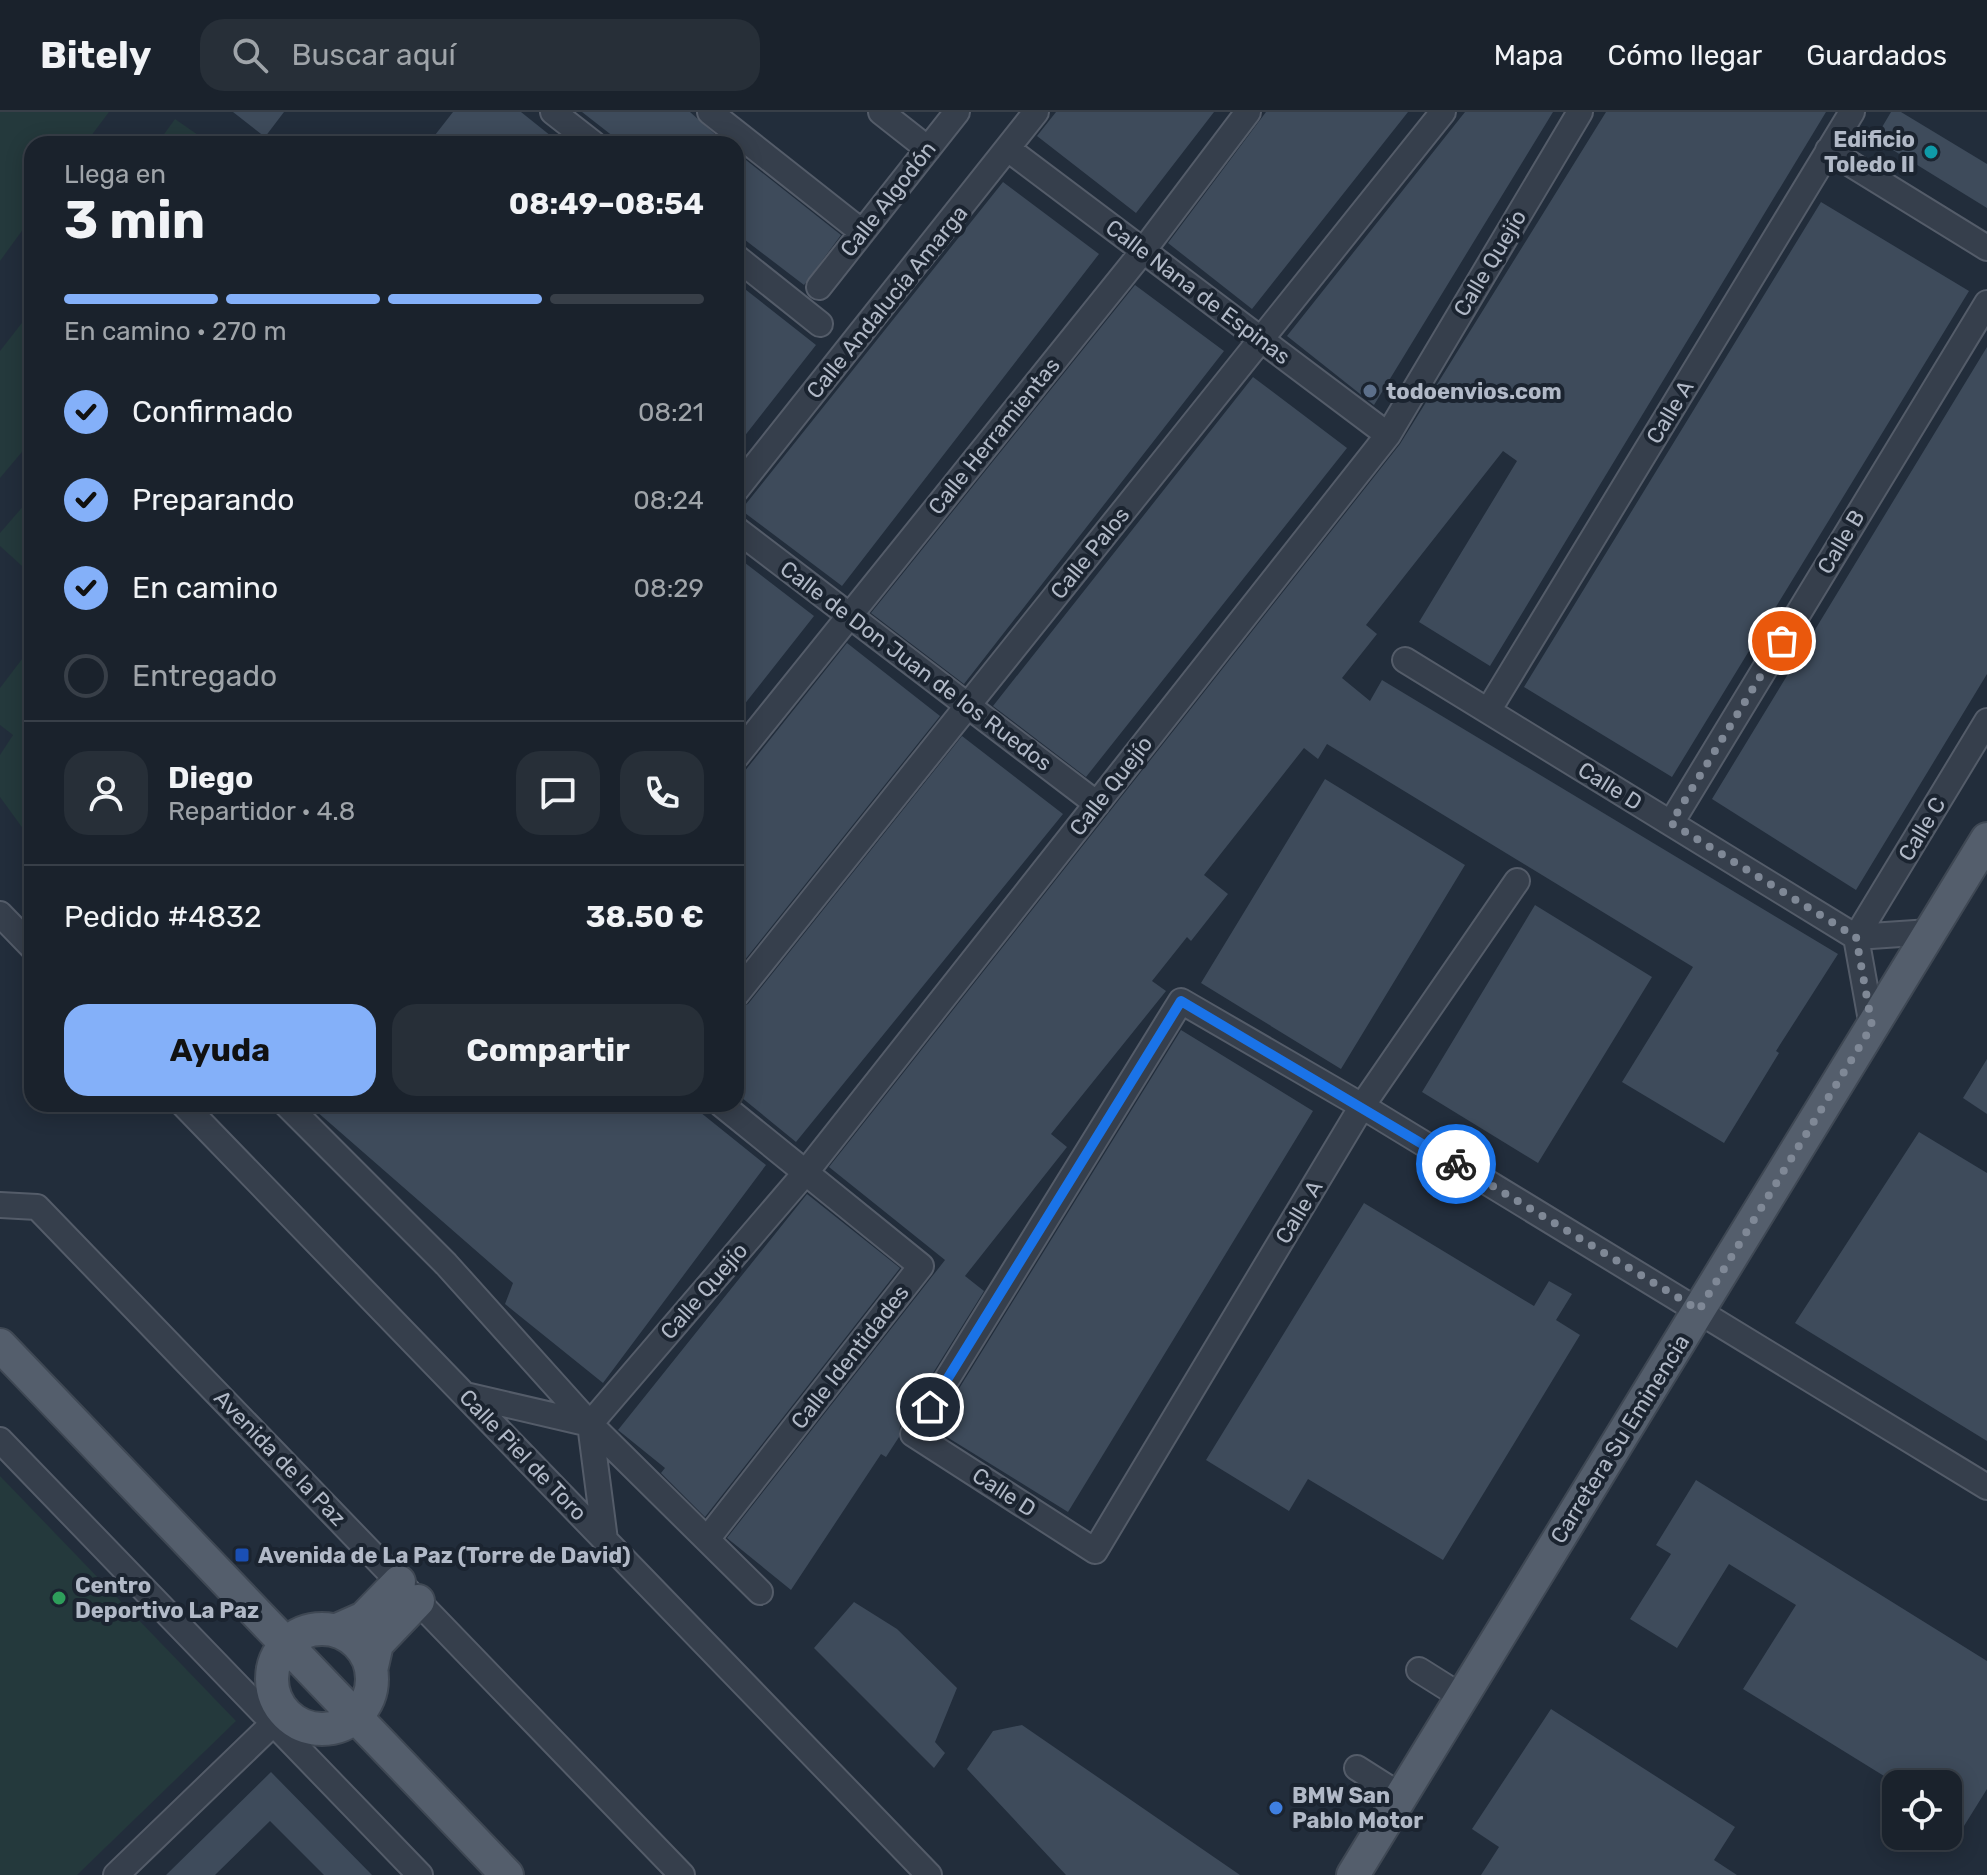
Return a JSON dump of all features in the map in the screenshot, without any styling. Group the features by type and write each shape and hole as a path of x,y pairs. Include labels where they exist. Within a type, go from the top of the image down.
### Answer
{"main road":[{"name":"Carretera Su Eminencia","path":"1353,1875 1987,839"},
{"path":"0,1345 507,1875"},
{"path":"337,1630 409,1592"},
{"path":"372,1666 364,1650 352,1638 337,1630 319,1628 302,1632 286,1644 272,1669 279,1718 313,1729 329,1729 356,1717 368,1701 373,1684 372,1666 377,1644 409,1592"}],"street":[{"path":"553,112 584,136"},
{"path":"710,112 740,136"},
{"path":"881,112 928,149"},
{"name":"Calle Algodón","path":"819,287 957,112"},
{"name":"Calle Andalucía Amarga","path":"744,480 1036,112"},
{"name":"Calle Herramientas","path":"744,747 1143,251 1248,112"},
{"name":"Calle Palos","path":"744,985 1443,112"},
{"name":"Calle Quejío","path":"590,1424 806,1172 1388,435 1580,112"},
{"name":"Calle A","path":"1488,711 1852,112"},
{"path":"744,139 862,232"},
{"name":"Calle Nana de Espinas","path":"1008,149 1388,435"},
{"path":"1828,150 1987,248"},
{"path":"744,263 820,324"},
{"name":"Calle B","path":"1671,823 1987,303"},
{"name":"Calle de Don Juan de los Ruedos","path":"744,535 1097,804"},
{"name":"Calle D","path":"1405,660 1856,937"},
{"name":"Calle C","path":"1856,937 1987,721"},
{"name":"Calle A","path":"1095,1551 1362,1106 1517,881"},
{"path":"0,914 24,939"},
{"path":"1872,1026 1856,937 1930,932"},
{"name":"Calle D","path":"1095,1551 913,1434 1181,1001 1362,1106"},
{"path":"1362,1106 1987,1487"},
{"name":"Calle Piel de Toro","path":"191,1112 929,1875"},
{"path":"294,1112 446,1264 590,1424 760,1592"},
{"name":"Calle Identidades","path":"708,1538 921,1266 731,1112"},
{"name":"Avenida de la Paz","path":"0,1205 37,1207 682,1875"},
{"path":"465,1395 590,1424"},
{"path":"590,1424 605,1540"},
{"path":"0,1440 279,1718 420,1875"},
{"path":"1419,1670 1462,1697"},
{"path":"130,1870 279,1718"},
{"path":"1357,1768 1401,1796"}],"green space":[{"path":"0,112 109,112 91,136 24,136 24,228 0,261"},
{"path":"175,119 199,136 163,136"},
{"path":"24,320 24,450 0,478 0,351"},
{"path":"24,505 24,568 0,546 0,533"},
{"path":"24,656 24,830 0,797 0,755 13,735 0,725 0,688"},
{"name":"Centro Deportivo La Paz","path":"0,1476 236,1721 77,1875 0,1875"}],"building":[{"path":"233,112 284,112 264,136"},
{"path":"453,112 521,112 551,136 434,136"},
{"path":"582,112 690,112 717,136 613,136"},
{"path":"1056,112 1214,112 1136,213 1037,136"},
{"path":"1266,112 1408,112 1252,309 1168,243"},
{"path":"1465,112 1553,112 1374,405 1287,336"},
{"path":"1606,112 1826,112 1490,666 1419,622 1517,461 1503,451 1366,625 1377,634 1342,678 1370,701 1382,680 1838,954 1776,1051 1779,1053 1724,1143 1622,1082 1693,967 1327,744 1318,759 1304,748 1204,875 1228,894 1191,941 1187,937 1152,981 1166,991 1051,1134 1067,1147 965,1276 984,1291 900,1426 899,1437 886,1457 881,1454 791,1590 727,1538 945,1260 829,1167 1400,444"},
{"name":"Edificio Toledo II","path":"1891,112 1901,112 1987,164 1987,208 1875,139"},
{"path":"744,158 841,235 804,285 744,239"},
{"path":"1003,182 1099,254 842,586 744,512 744,506"},
{"path":"1821,202 1969,291 1672,777 1524,687"},
{"path":"1135,285 1224,351 964,684 871,613"},
{"path":"744,288 816,345 744,437"},
{"path":"1987,347 1987,674 1856,890 1712,799"},
{"path":"1253,377 1347,448 1086,777 993,706"},
{"path":"744,562 814,616 744,705"},
{"path":"847,643 940,716 744,961 744,772"},
{"path":"962,736 1063,814 796,1142 744,1100 744,1006"},
{"path":"1325,779 1465,865 1341,1069 1201,983"},
{"path":"1535,905 1652,977 1538,1163 1422,1092"},
{"path":"1181,1030 1313,1111 1068,1512 934,1429"},
{"path":"1987,1059 1987,1114 1963,1098"},
{"path":"317,1112 700,1112 766,1165 603,1383 505,1304 513,1283"},
{"path":"1919,1132 1987,1173 1987,1441 1795,1323"},
{"path":"807,1194 900,1268 705,1517 661,1473 665,1468 618,1430"},
{"path":"1364,1203 1534,1306 1549,1281 1572,1294 1556,1320 1580,1335 1443,1560 1308,1479 1289,1511 1206,1460"},
{"path":"1696,1480 1987,1661 1987,1789 1964,1826 1962,1770 1882,1770 1882,1775 1743,1689 1796,1605 1729,1564 1677,1648 1630,1619 1671,1554 1656,1545"},
{"path":"854,1602 897,1629 957,1688 935,1742 945,1753 934,1768 814,1648"},
{"path":"1551,1709 1735,1827 1714,1860 1737,1875 1481,1875 1499,1847 1472,1829"},
{"path":"1022,1725 1240,1875 1066,1875 967,1769 993,1731"},
{"path":"271,1772 372,1875 324,1875 270,1821 215,1875 166,1875"}],"way so far":[{"path":"1456,1164 1699,1310 1872,1026 1856,937 1671,823 1782,641"}],"place":[{"name":"Edificio Toledo II","path":"1931,152"},
{"name":"todoenvios.com","path":"1370,391"},
{"name":"Avenida de La Paz (Torre de David)","path":"242,1555"},
{"name":"Centro Deportivo La Paz","path":"59,1598"},
{"name":"BMW San Pablo Motor","path":"1276,1808"}],"route":[{"path":"930,1407 1181,1001 1456,1164"}]}
